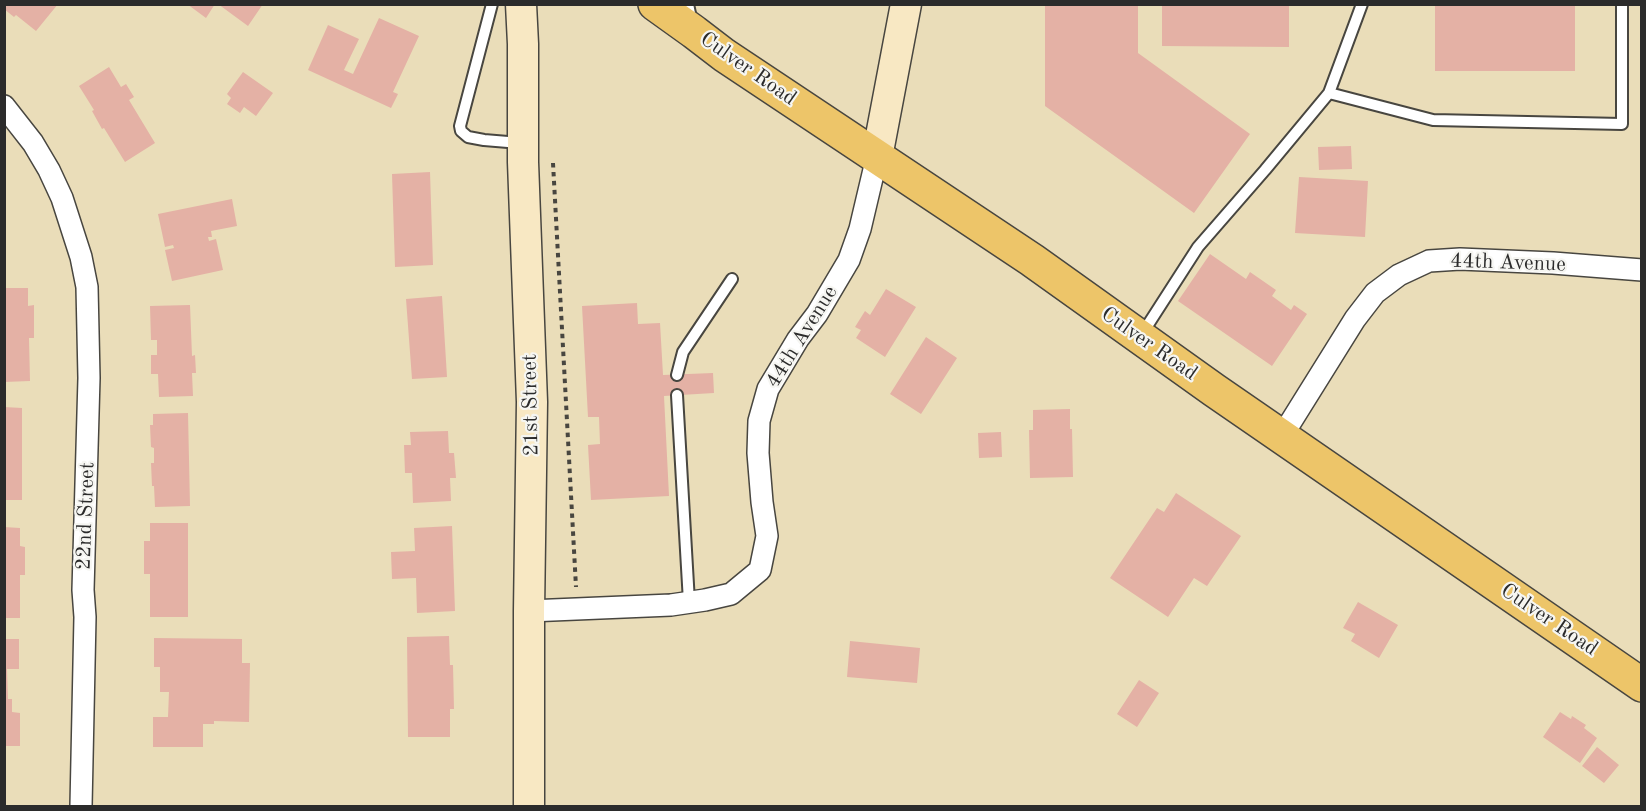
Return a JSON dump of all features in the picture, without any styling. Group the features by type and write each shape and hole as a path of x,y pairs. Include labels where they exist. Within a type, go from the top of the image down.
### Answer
{"main road":[{"name":"Culver Road","path":"655,4 691,18 724,55 1032,260 1641,685"}],"street":[{"name":"21st Street","path":"521,4 523,143 532,402 529,807"},
{"path":"878,157 906,4"},
{"name":"22nd Street","path":"4,106 33,143 62,198 81,257 87,287 89,378 83,590 85,617 81,806"},
{"name":"44th Avenue","path":"529,611 670,605 705,600 731,594 760,570 767,536 758,453 759,422 768,389 849,260 860,229 878,157"},
{"name":"44th Avenue","path":"1282,436 1355,319 1375,293 1399,274 1429,261 1461,259 1641,270"},
{"path":"72,807 100,807"}],"lane":[{"path":"492,4 461,120 461,131 468,137 523,143"},
{"path":"1140,337 1198,247 1329,93 1362,4"},
{"path":"1329,93 1433,120 1622,124 1622,4"},
{"path":"677,375 683,352 732,279"},
{"path":"677,395 689,602"}],"building":[{"path":"4,4 58,4 36,31 16,15 14,17 4,9"},
{"path":"187,4 215,4 206,18"},
{"path":"218,4 263,4 248,26"},
{"path":"1045,4 1138,4 1138,53 1250,134 1194,213 1045,106"},
{"path":"1162,4 1289,4 1289,47 1162,46"},
{"path":"1435,4 1575,4 1575,71 1435,71"},
{"path":"379,18 419,36 393,92 398,94 391,108 308,70 328,25 359,39 344,70 353,74"},
{"path":"109,67 121,87 126,84 134,97 129,100 155,143 125,162 104,128 102,129 92,111 94,110 79,86"},
{"path":"243,72 273,93 256,116 244,107 240,113 227,104 231,98 227,94"},
{"path":"1351,146 1352,169 1319,170 1318,147"},
{"path":"430,172 433,265 395,267 392,174"},
{"path":"1299,177 1368,181 1365,237 1295,233"},
{"path":"232,199 237,226 211,231 212,237 208,237 209,241 216,239 223,270 172,281 165,250 174,248 173,245 165,247 158,214"},
{"path":"1210,254 1246,279 1250,272 1276,290 1272,296 1291,310 1294,305 1307,314 1272,366 1178,301"},
{"path":"4,288 28,288 28,306 34,305 34,338 29,338 30,381 4,382"},
{"path":"886,289 916,307 885,357 856,338 861,330 855,327 865,311 870,315"},
{"path":"442,296 447,377 412,379 406,299"},
{"path":"637,303 638,324 660,323 663,375 713,373 714,393 664,396 669,496 591,500 588,445 600,444 599,417 588,417 582,306"},
{"path":"190,305 192,356 195,355 196,373 192,373 193,396 159,397 158,374 151,374 151,355 157,355 157,340 151,340 150,306"},
{"path":"926,337 957,358 921,414 890,394"},
{"path":"4,407 22,408 22,500 4,500"},
{"path":"1070,409 1073,477 1030,478 1029,430 1033,430 1033,410"},
{"path":"188,413 190,506 155,507 151,463 154,463 154,448 151,447 150,425 153,425 153,414"},
{"path":"448,431 449,453 454,453 456,478 450,478 451,501 413,503 412,473 405,473 404,445 411,445 410,432"},
{"path":"1001,432 1002,457 979,458 978,433"},
{"path":"1176,493 1241,536 1207,586 1194,578 1168,617 1110,578 1157,508 1164,512"},
{"path":"150,523 188,523 188,617 150,617 150,574 144,574 144,541 150,541"},
{"path":"452,526 455,611 417,613 416,578 392,579 391,552 415,551 414,528"},
{"path":"4,527 20,528 20,546 25,547 25,575 20,575 20,618 4,618"},
{"path":"1358,602 1398,625 1379,658 1351,641 1355,634 1343,628"},
{"path":"449,636 450,665 453,665 454,709 450,709 450,737 408,737 407,637"},
{"path":"154,638 242,639 242,663 250,663 249,722 214,721 214,724 203,724 203,747 153,747 153,717 168,717 169,692 160,692 160,667 154,667"},
{"path":"4,639 19,639 19,669 7,669 8,699 12,699 12,712 20,713 20,746 4,746"},
{"path":"850,641 920,648 917,683 847,677"},
{"path":"1139,680 1159,693 1137,727 1117,714"},
{"path":"1560,712 1586,725 1584,728 1597,738 1580,763 1543,737"},
{"path":"1597,747 1619,765 1604,783 1582,766"}]}
